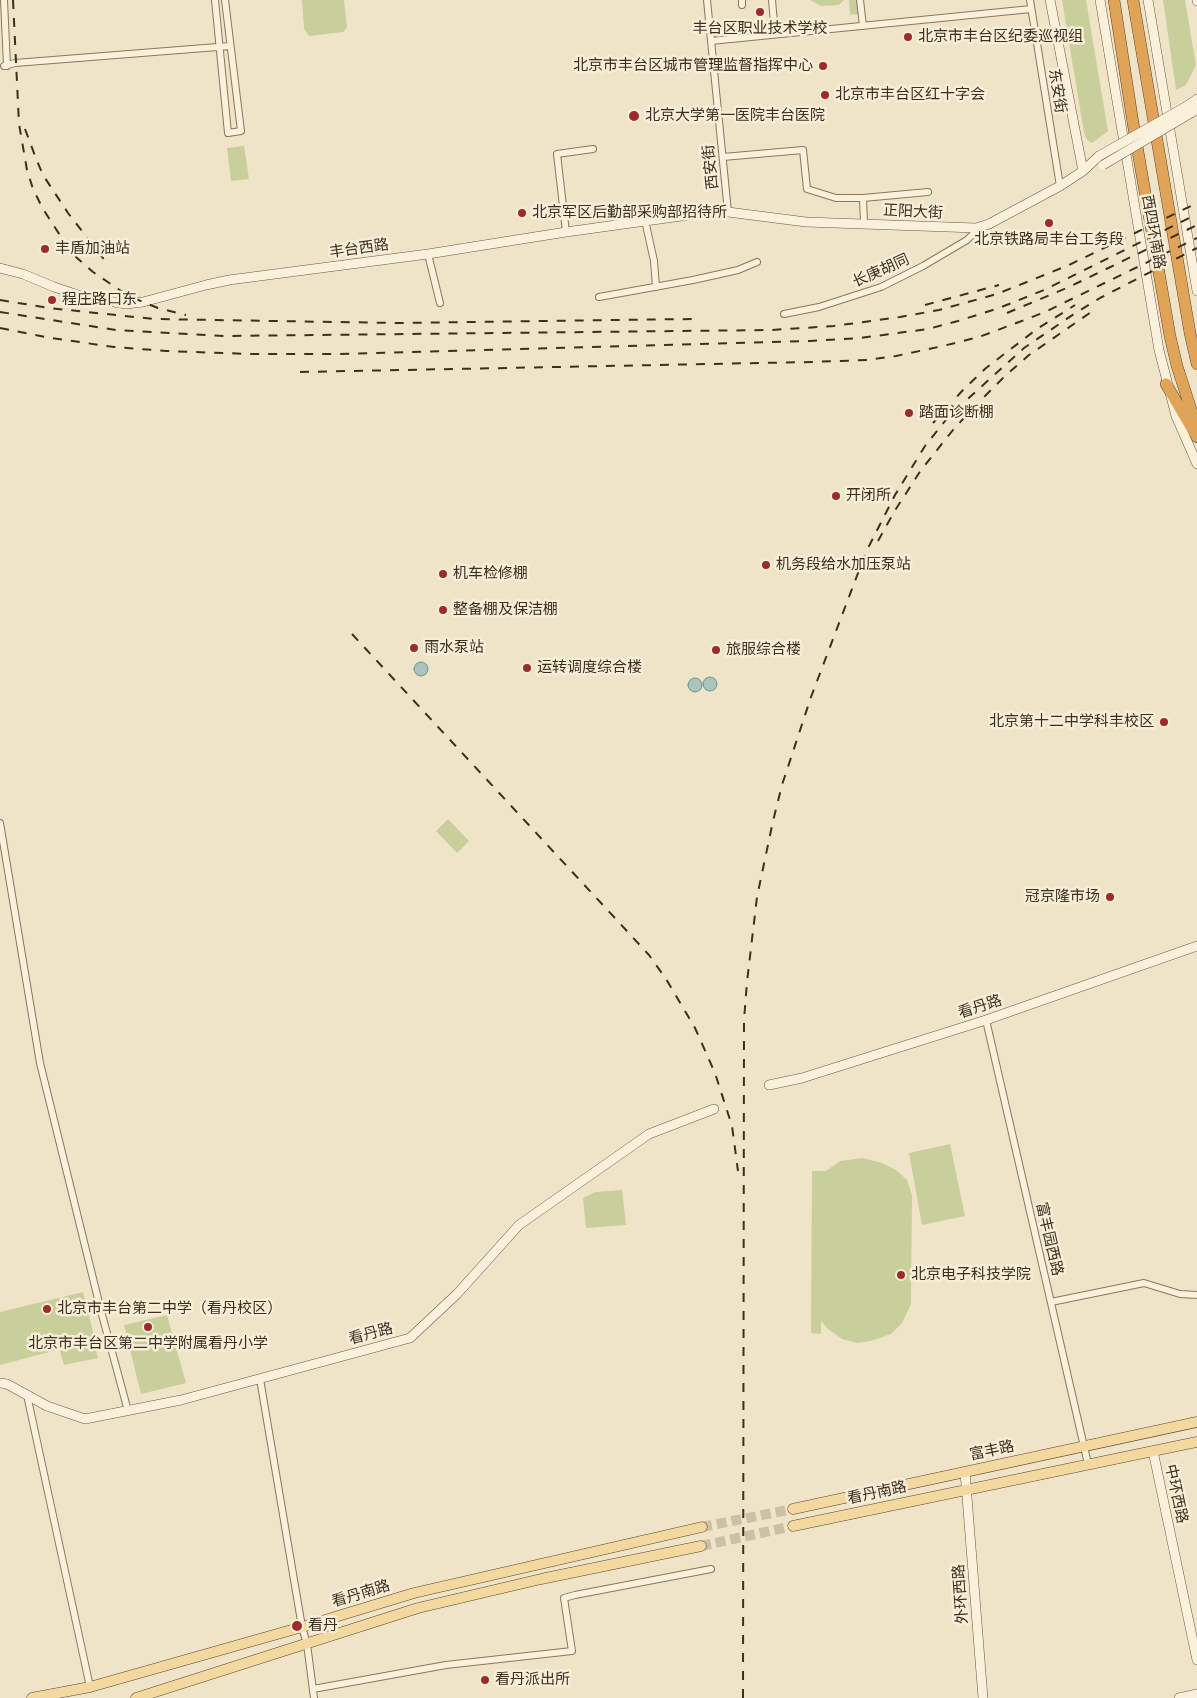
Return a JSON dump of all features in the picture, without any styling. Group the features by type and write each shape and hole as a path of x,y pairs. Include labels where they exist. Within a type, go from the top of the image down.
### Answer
{"highway":[{"name":"西四环南路","path":"1114,0 1132,123 1170,336 1177,366 1197,428"},
{"name":"西四环南路","path":"1134,0 1190,333 1197,364"},
{"path":"1166,384 1197,436"}],"main road":[{"name":"富丰路","path":"793,1508 1197,1422"},
{"path":"967,1489 1197,1442"},
{"name":"看丹南路","path":"793,1526 967,1489"},
{"name":"看丹南路","path":"32,1698 90,1687 414,1593 702,1527"},
{"name":"看丹南路","path":"136,1698 418,1608 701,1546"}],"street":[{"path":"4,0 6,66 230,46"},
{"path":"215,0 228,132 240,131 225,0"},
{"name":"西安街","path":"707,0 728,212"},
{"path":"772,0 775,34"},
{"path":"860,0 863,26"},
{"name":"东安街","path":"1030,0 1060,186"},
{"name":"西四环南路","path":"1100,0 1135,215 1166,384 1176,416 1197,464"},
{"path":"1148,0 1197,291"},
{"path":"1051,2 1082,171"},
{"path":"711,41 1031,9"},
{"name":"正阳大街","path":"728,212 806,222 976,228 989,224 1060,186 1082,171 1192,109 1197,99"},
{"path":"566,232 557,154 593,149"},
{"path":"723,157 803,150 807,188 836,198 863,198 928,192"},
{"path":"863,198 864,223"},
{"name":"丰台西路","path":"0,268 23,274 69,293 126,304 144,302 229,280 428,254 645,220 710,212 728,212"},
{"path":"645,220 654,261 656,287"},
{"name":"长庚胡同","path":"784,314 819,307 881,288 967,240 974,234 976,228"},
{"path":"428,254 440,303"},
{"path":"599,297 738,270 757,262"},
{"path":"0,823 40,1063 101,1311 128,1411"},
{"name":"看丹路","path":"769,1085 802,1078 986,1020 1197,946"},
{"name":"富丰园西路","path":"986,1020 1088,1464"},
{"name":"看丹路","path":"0,1382 47,1406 85,1419 181,1400 410,1338 457,1294 519,1225 649,1134 714,1109"},
{"path":"1051,1302 1144,1283 1180,1294 1197,1295"},
{"path":"260,1379 302,1627 307,1644 314,1698"},
{"path":"27,1395 90,1687"},
{"name":"中环西路","path":"1153,1451 1197,1660"},
{"name":"外环西路","path":"965,1472 983,1698"},
{"path":"313,1689 446,1665 572,1651 564,1598 711,1569"},
{"path":"1179,1698 1197,1694"}],"green space":[{"path":"302,0 344,0 347,27 343,32 309,36 304,29"},
{"path":"810,0 844,0 839,5 821,6"},
{"path":"849,0 857,0 859,14 850,15"},
{"path":"1062,0 1086,0 1108,131 1092,143 1087,140 1084,133"},
{"path":"1163,0 1185,0 1196,65 1186,85 1176,90"},
{"path":"244,146 249,179 231,181 227,148"},
{"path":"448,819 469,841 457,853 436,831"},
{"path":"950,1144 965,1216 922,1225 909,1153"},
{"path":"863,1158 882,1163 896,1170 907,1180 912,1195 911,1304 902,1323 891,1334 871,1341 857,1343 842,1339 828,1329 821,1321 821,1334 811,1333 812,1171 826,1171 840,1161"},
{"path":"622,1190 626,1225 586,1228 583,1198 595,1192"},
{"path":"83,1292 95,1340 0,1365 0,1312"},
{"path":"167,1315 186,1383 141,1394 124,1325"},
{"path":"94,1343 98,1358 64,1365 60,1351"}],"water":[{"path":"421,662 426,664 428,669 426,674 421,676 416,674 414,669 416,664"},
{"path":"710,677 715,679 717,684 715,689 710,691 705,689 703,684 705,679"},
{"path":"695,678 700,680 702,685 700,690 695,692 690,690 688,685 690,680"}],"tunnel":[{"path":"702,1527 793,1509"},
{"path":"701,1546 793,1526"}],"railway":[{"path":"13,0 19,124 27,170 33,189 43,209 65,243 77,258 93,272 127,295 158,308 186,315"},
{"path":"25,129 43,175 68,213 106,262"},
{"path":"0,312 116,330 225,336 771,330 834,326 939,310 997,294 1069,265 1197,203"},
{"path":"0,328 114,347 251,354 340,354 860,338 928,329 999,308 1044,290 1197,214"},
{"path":"1007,313 1069,287 1197,225"},
{"path":"300,372 811,362 867,360 896,356 979,337 1045,312 1197,238"},
{"path":"743,1698 744,1020 757,897 782,785 811,697 866,552 895,495 925,446 961,405 1024,348 1100,298 1197,248"},
{"path":"925,305 999,285"},
{"path":"0,300 49,308 154,319 397,323 692,319"},
{"path":"933,423 986,368 1037,329 1075,305"},
{"path":"878,541 921,470 973,408 1029,355 1094,310"},
{"path":"352,634 649,955 666,979 695,1028 715,1073 732,1126 738,1171"}],"place":[{"name":"丰台区职业技术学校","path":"760,12"},
{"name":"北京市丰台区纪委巡视组","path":"908,37"},
{"name":"北京市丰台区城市管理监督指挥中心","path":"823,66"},
{"name":"北京市丰台区红十字会","path":"825,95"},
{"name":"北京大学第一医院丰台医院","path":"634,116"},
{"name":"北京军区后勤部采购部招待所","path":"522,213"},
{"name":"北京铁路局丰台工务段","path":"1049,223"},
{"name":"丰盾加油站","path":"45,249"},
{"name":"程庄路口东","path":"52,300"},
{"name":"踏面诊断棚","path":"909,413"},
{"name":"开闭所","path":"836,496"},
{"name":"机务段给水加压泵站","path":"766,565"},
{"name":"机车检修棚","path":"443,574"},
{"name":"整备棚及保洁棚","path":"443,610"},
{"name":"雨水泵站","path":"414,648"},
{"name":"旅服综合楼","path":"716,650"},
{"name":"运转调度综合楼","path":"527,668"},
{"name":"北京第十二中学科丰校区","path":"1164,722"},
{"name":"冠京隆市场","path":"1110,897"},
{"name":"北京电子科技学院","path":"901,1275"},
{"name":"北京市丰台第二中学（看丹校区）","path":"47,1309"},
{"name":"北京市丰台区第二中学附属看丹小学","path":"148,1327"},
{"name":"看丹","path":"297,1626"},
{"name":"看丹派出所","path":"485,1680"}]}
